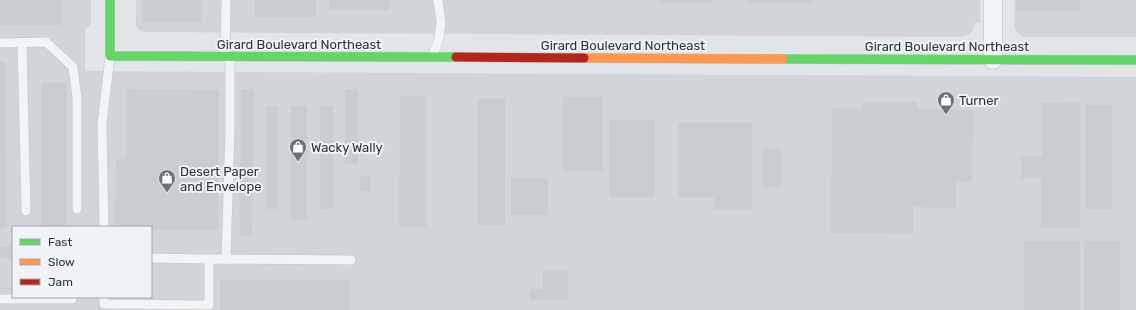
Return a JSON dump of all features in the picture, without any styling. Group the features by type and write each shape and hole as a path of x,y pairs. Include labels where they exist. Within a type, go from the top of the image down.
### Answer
{"street":[{"path":"110,0 110,56"},
{"path":"993,60 994,0"},
{"name":"Girard Boulevard Northeast","path":"110,56 1136,60"}],"lane":[{"path":"226,0 230,130 226,259"},
{"path":"432,58 439,39 441,22 438,0"},
{"path":"0,44 46,42 73,67 77,98 77,209"},
{"path":"22,43 26,211"},
{"path":"104,226 102,124 110,56"},
{"path":"152,258 351,260"},
{"path":"104,298 104,304 209,305 209,259"},
{"path":"0,299 72,298"}],"shaded area":[{"path":"0,0 91,0 91,24 85,29 85,71 1136,77 1136,310 0,310"},
{"path":"136,0 980,0 980,23 975,23 973,30 969,35 962,37 144,32 138,29 136,25"},
{"path":"1014,0 1136,0 1136,37 1023,37 1017,33 1014,25"}],"building":[{"path":"0,0 62,0 62,25 0,25"},
{"path":"142,0 202,0 202,22 142,22"},
{"path":"255,0 316,0 316,17 255,17"},
{"path":"329,0 389,0 389,10 329,10"},
{"path":"660,0 713,0 713,3 660,3"},
{"path":"749,0 811,0 811,3 749,3"},
{"path":"1016,0 1080,0 1080,11 1016,11"},
{"path":"5,61 7,228 0,229 0,62"},
{"path":"41,83 67,83 67,226 41,226"},
{"name":"Desert Paper and Envelope","path":"127,89 219,90 218,230 152,230 152,226 115,226 116,159 126,159"},
{"path":"241,89 254,89 252,236 240,236"},
{"path":"345,89 358,89 358,164 345,164"},
{"path":"400,96 426,96 426,227 399,227"},
{"path":"563,97 603,97 603,171 563,171"},
{"path":"477,99 505,99 505,225 477,225"},
{"path":"862,102 917,102 917,109 973,110 972,182 956,182 956,208 913,207 913,234 831,233 832,108 862,109"},
{"path":"1080,102 1080,228 1041,228 1041,178 1021,178 1021,156 1042,156 1041,103"},
{"path":"1085,105 1112,105 1112,209 1085,209"},
{"path":"266,106 278,106 278,209 266,209"},
{"path":"291,106 307,106 307,220 291,220"},
{"path":"320,106 333,106 333,209 320,209"},
{"path":"609,120 655,120 655,197 609,197"},
{"path":"678,123 752,123 752,210 714,210 714,197 678,197"},
{"path":"762,149 781,149 781,187 762,187"},
{"path":"360,176 371,176 371,191 360,191"},
{"path":"511,178 548,178 548,215 511,215"},
{"path":"1024,241 1080,241 1080,310 1024,310"},
{"path":"1084,241 1120,241 1120,310 1084,310"},
{"path":"12,246 12,258 0,258 0,247"},
{"path":"543,270 568,270 568,300 530,300 530,289 543,289"},
{"path":"220,280 349,280 349,310 220,310"}],"traffic: fast":[{"path":"110,0 110,56 456,57"},
{"path":"783,59 1136,60"}],"traffic: slow":[{"path":"584,58 783,59"}],"traffic: jam":[{"path":"456,57 584,58"}],"place":[{"name":"Turner","path":"946,115"},
{"name":"Wacky Wally","path":"298,162"},
{"name":"Desert Paper and Envelope","path":"167,193"}]}
